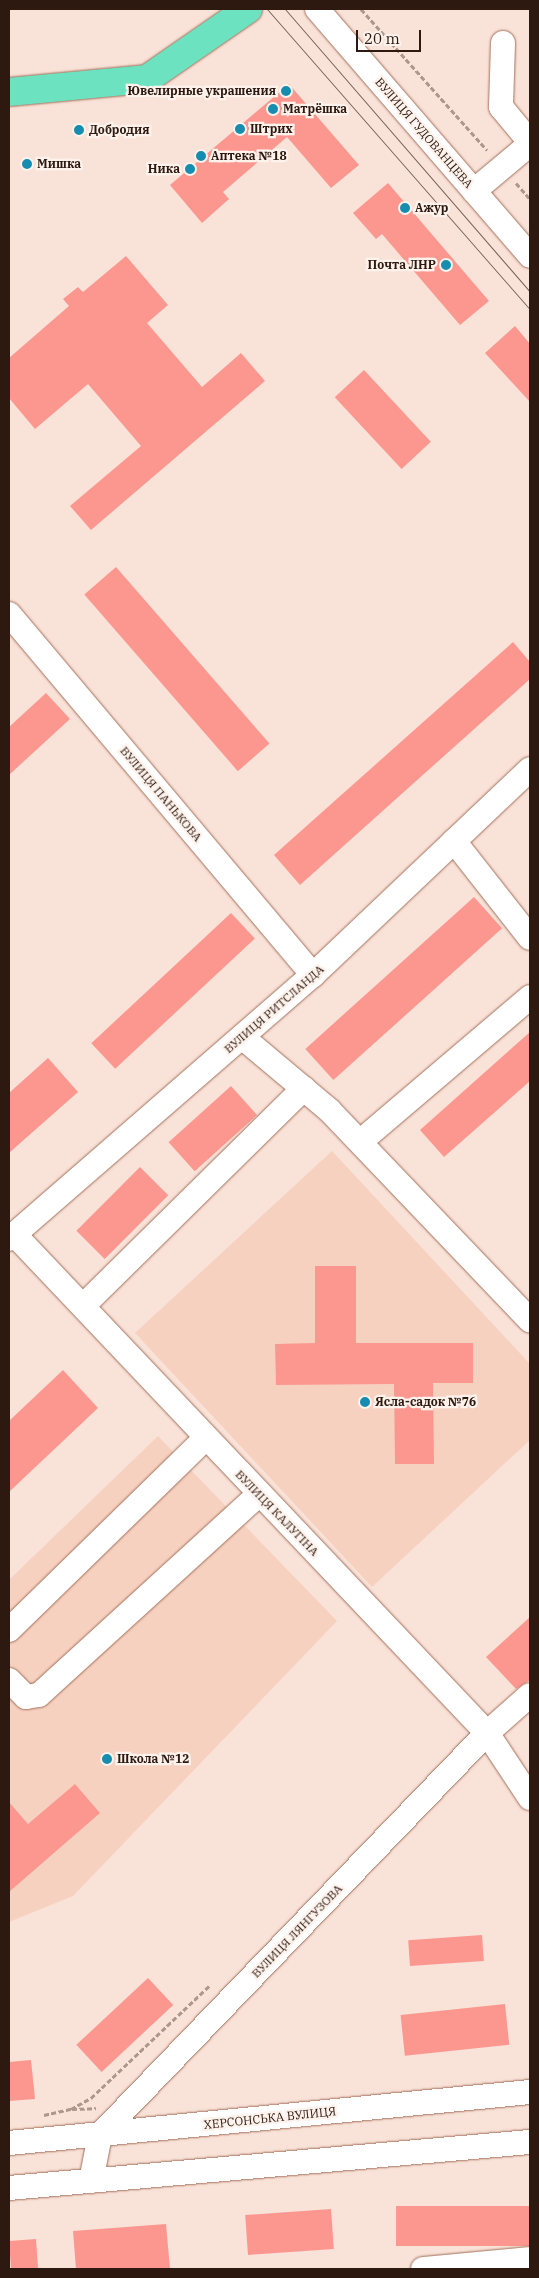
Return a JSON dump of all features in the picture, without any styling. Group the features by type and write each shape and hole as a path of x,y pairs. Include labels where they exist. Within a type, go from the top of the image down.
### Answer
{"main road":[{"path":"9,92 147,79 248,9"}],"street":[{"name":"ВУЛИЦЯ ГУДОВАНЦЕВА","path":"317,9 530,256"},
{"path":"474,191 530,143 502,107 503,43"},
{"name":"ВУЛИЦЯ ПАНЬКОВА","path":"9,614 313,975"},
{"name":"ВУЛИЦЯ РИТСЛАНДА","path":"12,1236 313,975 530,769"},
{"path":"454,841 530,938"},
{"path":"361,1141 530,997"},
{"path":"242,1037 304,1088 361,1141 530,1320"},
{"path":"83,1306 304,1088"},
{"name":"ВУЛИЦЯ КАЛУГІНА","path":"12,1236 83,1306 487,1733 530,1798"},
{"path":"9,1630 206,1438"},
{"path":"9,1680 26,1697 39,1695 259,1494"},
{"name":"ВУЛИЦЯ ЛЯНГУЗОВА","path":"100,2135 487,1733 530,1695"},
{"name":"ХЕРСОНСЬКА ВУЛИЦЯ","path":"9,2143 530,2092"},
{"path":"91,2181 100,2135"},
{"path":"9,2188 530,2142"},
{"path":"423,2269 530,2259"}],"path":[{"path":"361,9 530,199"},
{"path":"43,2115 71,2109 90,2098"}],"shaded area":[{"name":"Ясла-садок №76","path":"332,1151 530,1364 530,1440 372,1587 135,1333"},
{"name":"Школа №12","path":"158,1436 337,1621 73,1896 9,1922 9,1580"}],"building":[{"path":"289,84 359,165 331,188 287,137 223,192 229,199 202,223 170,185"},
{"path":"388,183 489,301 460,325 382,234 376,239 353,213"},
{"path":"126,256 168,305 147,323 202,387 241,353 265,381 91,530 70,506 141,446 88,384 35,429 9,398 9,358 69,306 63,299 78,287 83,292"},
{"path":"515,326 530,344 530,402 485,353"},
{"path":"364,370 431,442 402,469 335,397"},
{"path":"116,567 270,744 238,771 84,595"},
{"path":"513,642 530,662 530,679 300,885 274,855"},
{"path":"46,693 70,719 9,775 9,727"},
{"path":"474,897 502,928 333,1080 305,1049"},
{"path":"231,913 255,939 115,1069 91,1043"},
{"path":"530,1032 530,1081 444,1157 420,1130"},
{"path":"48,1058 78,1092 9,1153 9,1093"},
{"path":"231,1086 257,1115 195,1171 169,1142"},
{"path":"140,1167 168,1195 105,1259 76,1231"},
{"path":"315,1266 356,1266 356,1343 473,1343 473,1383 433,1383 434,1464 395,1464 394,1384 276,1385 275,1344 315,1343"},
{"path":"63,1370 98,1408 9,1492 9,1421"},
{"path":"530,1617 530,1680 516,1689 486,1657"},
{"path":"75,1784 100,1813 9,1892 9,1802 28,1824"},
{"path":"482,1935 484,1961 410,1966 408,1940"},
{"path":"148,1978 173,2005 102,2072 76,2045"},
{"path":"505,2004 509,2045 405,2056 401,2015"},
{"path":"31,2060 35,2099 9,2101 9,2062"},
{"path":"396,2206 530,2206 530,2246 396,2246"},
{"path":"331,2209 334,2249 248,2255 245,2215"},
{"path":"166,2224 170,2269 76,2269 73,2231"},
{"path":"36,2239 38,2269 11,2269 9,2241"}],"tram line":[{"path":"267,9 530,309"},
{"path":"285,9 530,292"}],"place":[{"name":"Ювелирные украшения","path":"286,91"},
{"name":"Матрёшка","path":"273,109"},
{"name":"Штрих","path":"240,129"},
{"name":"Добродия","path":"79,130"},
{"name":"Аптека №18","path":"201,156"},
{"name":"Мишка","path":"27,164"},
{"name":"Ника","path":"190,169"},
{"name":"Ажур","path":"405,208"},
{"name":"Почта ЛНР","path":"446,265"},
{"name":"Ясла-садок №76","path":"365,1402"},
{"name":"Школа №12","path":"107,1759"}]}
